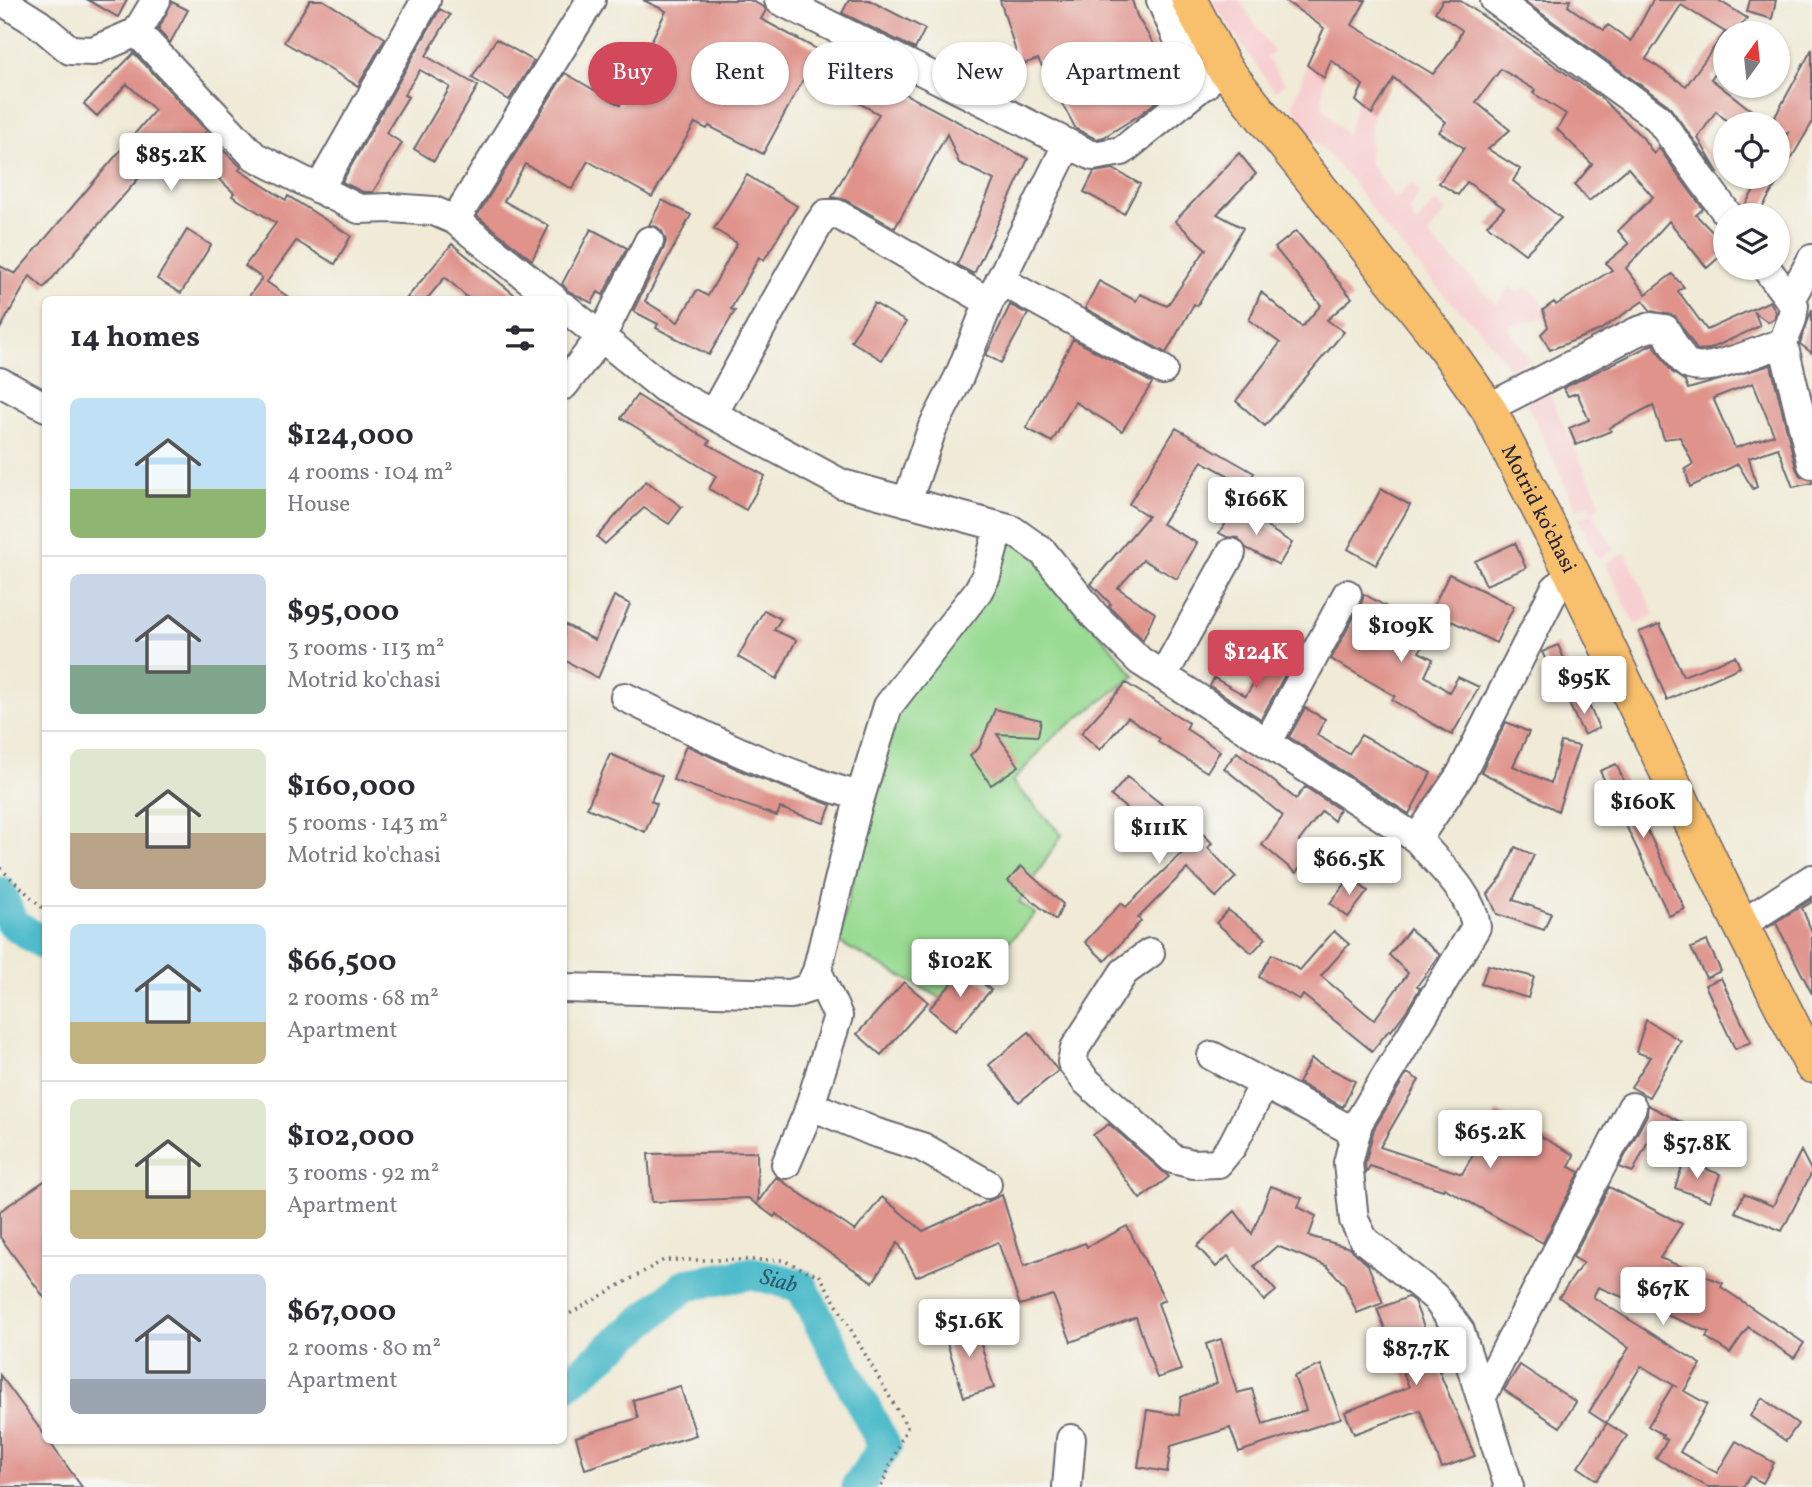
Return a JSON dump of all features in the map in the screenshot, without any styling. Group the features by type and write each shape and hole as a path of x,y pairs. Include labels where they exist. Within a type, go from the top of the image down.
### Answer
{"main road":[{"name":"Motrid ko'chasi","path":"1189,0 1214,77 1429,327 1488,408 1572,573 1741,925 1812,1065"}],"street":[{"path":"1,0 39,24 70,50 93,51 137,32 156,0"},
{"path":"319,189 426,0"},
{"path":"455,220 591,0"},
{"path":"779,0 1093,156 1122,151 1214,77 1189,64 1161,0"},
{"path":"1495,0 1658,118 1719,203"},
{"path":"137,32 254,156 359,209 434,211 455,220 550,296"},
{"path":"907,502 932,429 959,377 995,291 1067,145"},
{"path":"713,414 826,214 837,214 1163,370"},
{"path":"567,381 601,337 649,241"},
{"path":"1790,300 1812,259"},
{"path":"1775,280 1794,305 1783,343 1812,464"},
{"path":"567,309 664,388 842,484 1012,530 1043,552 1094,615 1140,661 1417,839 1465,896 1474,912 1476,927 1358,1123 1348,1163 1354,1220 1364,1240 1435,1297 1460,1331 1509,1487"},
{"path":"1488,408 1624,338 1651,327 1665,329 1685,362 1696,369 1783,343"},
{"path":"0,382 42,405"},
{"path":"567,988 791,993 809,989 817,971 860,795 888,706 978,591 986,576 999,527"},
{"path":"1163,676 1230,553"},
{"path":"1417,839 1461,774 1555,589 1572,573"},
{"path":"1268,742 1347,594"},
{"path":"625,697 771,765 844,793 860,795"},
{"path":"1741,925 1812,879"},
{"path":"1150,953 1124,972 1075,1048 1072,1062 1085,1080 1173,1159 1193,1164 1217,1163 1232,1146 1264,1084"},
{"path":"786,1164 810,1105 838,1016 817,971"},
{"path":"1212,1056 1356,1133"},
{"path":"810,1105 874,1132 922,1147 987,1184"},
{"path":"1481,1398 1632,1107"},
{"path":"1067,1487 1071,1439"}],"path":[{"path":"0,868 42,908"},
{"path":"567,1315 664,1260 782,1260 820,1276 907,1427 881,1487"}],"shaded area":[{"path":"1211,0 1240,0 1274,53 1266,57 1285,84 1275,92"},
{"path":"1307,65 1324,78 1322,106 1347,136 1356,101 1372,114 1369,162 1395,200 1411,182 1420,191 1409,210 1416,224 1436,201 1446,211 1428,235 1497,305 1509,285 1517,292 1529,287 1551,315 1508,327 1529,360 1510,369 1483,333 1445,296 1384,226 1347,175 1306,131 1293,105"},
{"path":"1545,385 1601,504 1593,511 1588,505 1576,509 1523,395"},
{"path":"1593,512 1614,550 1598,559 1578,519"},
{"path":"1626,553 1655,615 1635,625 1605,562"}],"green space":[{"path":"1018,535 1135,676 1055,735 1012,782 1062,835 1019,902 1035,914 952,1004 838,942 896,703"}],"building":[{"path":"88,0 127,0 118,17"},
{"path":"310,0 323,0 385,38 358,86 284,42"},
{"path":"643,0 750,0 764,7 766,10 761,19 803,42 803,80 763,154 709,126 707,129 695,123 652,197 588,161 572,189 525,164 504,201 549,226 532,260 477,216 565,73 588,86 588,105 677,105 677,42 651,42 666,11"},
{"path":"849,0 869,0 925,29 918,43 901,42 842,13"},
{"path":"1000,0 1132,0 1137,16 1153,42 1041,42 1041,65 1038,59 1027,63 1027,42 1013,42"},
{"path":"1284,0 1366,0 1352,25 1433,74 1454,48 1462,30 1435,12 1443,0 1459,0 1473,9 1600,97 1643,138 1654,154 1659,148 1703,209 1696,215 1713,233 1713,263 1707,268 1669,221 1626,268 1646,294 1672,274 1684,287 1678,291 1707,330 1770,301 1776,312 1774,319 1768,322 1755,313 1760,326 1710,349 1697,350 1675,316 1651,311 1643,301 1600,330 1550,350 1541,334 1548,327 1543,310 1554,302 1556,305 1612,270 1606,263 1629,244 1618,231 1653,197 1628,168 1589,201 1575,185 1592,164 1557,129 1566,114 1501,69 1476,102 1510,130 1488,149 1520,169 1513,181 1561,218 1525,254 1487,225 1504,208 1467,182 1458,195 1439,183 1464,148 1439,132 1446,122 1394,78 1372,114 1356,101 1363,85 1331,60 1324,78 1307,65 1324,28"},
{"path":"1523,0 1570,0 1568,6 1582,16 1604,30 1608,25 1631,41 1653,0 1718,0 1747,18 1745,21 1713,21 1713,25 1681,5 1646,59 1686,86 1713,49 1713,98 1735,98 1754,112 1713,112 1698,138 1713,166 1668,105"},
{"path":"1750,0 1776,0 1772,19 1747,12"},
{"path":"172,2 188,10 170,43 158,30"},
{"path":"440,9 450,15 426,56 478,86 434,161 414,149 450,87 420,70 404,95 408,97 386,133 402,143 373,192 363,192 342,182"},
{"path":"496,39 534,61 509,100 472,78"},
{"path":"1812,49 1812,123 1790,160 1790,112 1778,112 1785,98 1790,98 1790,89"},
{"path":"134,53 207,131 205,133 241,167 239,170 286,200 288,196 351,236 335,264 296,241 267,282 287,296 249,296 262,278 245,266 276,223 232,196 234,193 174,137 44,288 30,276 0,329 0,266 15,274 155,110 127,84 97,116 84,104"},
{"path":"918,101 1028,159 974,274 957,265 994,180 959,163 947,134 895,228 845,200 832,197 879,114 863,105 918,105"},
{"path":"1063,105 1152,105 1104,137 1096,139 1076,129"},
{"path":"1239,153 1256,174 1217,214 1243,228 1166,353 1085,308 1099,281 1136,301 1140,294 1167,306 1206,249 1175,221"},
{"path":"1113,169 1140,184 1124,214 1084,192 1094,172"},
{"path":"747,175 797,206 764,260 759,257 731,309 735,311 709,355 656,328 658,324 633,311 666,241 662,231 649,225 662,200 691,215 645,301 678,322 697,290 708,296 737,243 714,229"},
{"path":"1755,189 1773,189 1765,203 1746,203"},
{"path":"591,229 627,248 603,295 598,292 592,303 568,291 562,284"},
{"path":"187,230 211,245 181,293 157,279"},
{"path":"1296,231 1352,298 1327,320 1344,332 1265,426 1236,401 1280,343 1249,320 1261,292 1302,327 1321,305 1275,248"},
{"path":"452,244 516,296 466,296 445,277 429,296 409,296"},
{"path":"874,303 906,322 882,360 851,341"},
{"path":"1010,305 1028,314 1001,363 986,355"},
{"path":"1812,309 1812,353 1800,344"},
{"path":"1073,339 1152,383 1122,431 1075,402 1052,442 1026,428"},
{"path":"1653,344 1672,372 1685,381 1688,389 1771,365 1796,468 1800,476 1812,480 1812,483 1793,487 1778,448 1749,458 1757,487 1753,489 1738,464 1690,487 1685,469 1693,464 1680,437 1664,439 1653,405 1609,428 1611,431 1576,445 1569,428 1589,420 1577,393 1568,396 1563,388","holes":["1753,383 1774,435 1735,448 1713,398"]},
{"path":"637,395 710,441 708,444 765,476 746,510 709,489 716,476 621,418"},
{"path":"1176,428 1254,473 1233,505 1221,497 1231,477 1202,461 1162,524 1197,543 1177,579 1143,560 1118,588 1155,613 1143,640 1091,584 1148,516 1129,504"},
{"path":"646,481 682,507 669,524 644,508 605,544 597,537"},
{"path":"1381,489 1410,505 1376,565 1348,549"},
{"path":"1237,508 1292,543 1279,565 1246,548 1238,538 1219,533"},
{"path":"1515,543 1526,568 1486,585 1475,561"},
{"path":"1449,574 1514,606 1496,643 1431,611"},
{"path":"1364,594 1431,632 1419,652 1433,659 1425,676 1449,692 1458,677 1479,687 1452,735 1392,700 1395,696 1331,659"},
{"path":"614,596 630,604 598,678 567,662 567,626 595,640"},
{"path":"764,610 781,619 774,630 796,640 777,679 738,657"},
{"path":"1660,624 1683,676 1735,656 1740,667 1667,700 1639,632"},
{"path":"1558,645 1572,676 1557,683 1542,652"},
{"path":"1267,659 1287,671 1261,719 1210,686 1214,678 1246,696"},
{"path":"1126,683 1189,723 1186,729 1220,751 1207,772 1158,742 1160,739 1128,717 1100,750 1081,733"},
{"path":"1585,696 1599,728 1584,735 1569,704"},
{"path":"1305,708 1325,719 1317,735 1349,754 1361,735 1431,773 1409,814 1289,737"},
{"path":"995,709 1041,720 1038,736 997,734 1019,766 991,785 970,755 979,748"},
{"path":"1506,722 1529,732 1513,766 1551,783 1561,742 1579,746 1558,811 1481,772"},
{"path":"686,745 748,774 831,805 824,823 780,808 777,816 673,780"},
{"path":"1237,752 1296,799 1305,787 1339,809 1334,821 1322,811 1299,841 1312,852 1296,873 1262,845 1283,816 1224,768"},
{"path":"610,754 662,776 651,801 657,804 645,832 587,808"},
{"path":"1616,764 1685,909 1669,916 1600,771"},
{"path":"1127,777 1197,832 1195,834 1199,838 1203,834 1212,843 1208,848 1236,877 1216,897 1187,869 1138,918 1141,921 1105,961 1085,942 1121,903 1126,907 1182,853 1111,796"},
{"path":"1515,847 1534,855 1513,900 1551,913 1544,930 1497,914 1488,894 1502,877"},
{"path":"1021,866 1063,904 1056,920 1008,881"},
{"path":"1350,878 1368,891 1348,917 1330,903"},
{"path":"1812,899 1812,902 1802,908 1812,932 1812,994 1776,923 1766,928"},
{"path":"1228,910 1266,938 1252,953 1216,923"},
{"path":"1410,929 1440,955 1417,986 1420,988 1407,1010 1372,1051 1303,995 1300,1000 1259,977 1272,954 1300,970 1334,931 1349,944 1321,976 1374,1020 1408,973 1389,955"},
{"path":"1707,941 1721,971 1706,978 1691,948"},
{"path":"1488,965 1534,977 1528,998 1481,984"},
{"path":"965,968 991,990 955,1031 929,1009"},
{"path":"1721,978 1751,1042 1735,1049 1705,985"},
{"path":"904,982 928,1002 881,1055 857,1034"},
{"path":"1646,1020 1681,1041 1649,1097 1631,1087 1650,1057 1636,1052"},
{"path":"1029,1032 1058,1071 1019,1102 989,1065"},
{"path":"1311,1059 1355,1081 1343,1107 1298,1083"},
{"path":"1407,1073 1419,1080 1380,1147 1462,1174 1497,1112 1574,1155 1569,1167 1580,1172 1543,1243 1444,1188 1443,1190 1370,1166 1366,1173 1365,1164 1374,1129"},
{"path":"1648,1105 1698,1131 1686,1153 1651,1135 1633,1172 1619,1167 1647,1115"},
{"path":"1109,1124 1169,1177 1140,1199 1093,1135"},
{"path":"1801,1151 1812,1172 1782,1231 1735,1212 1744,1194 1773,1206"},
{"path":"757,1152 758,1202 776,1177 855,1231 882,1197 923,1231 1002,1195 1024,1266 1085,1243 1087,1247 1127,1226 1165,1300 1158,1303 1181,1370 1157,1378 1136,1317 1071,1342 1053,1295 1020,1305 998,1242 916,1277 898,1242 873,1282 776,1214 774,1217 748,1198 652,1202 648,1154"},
{"path":"1684,1161 1720,1174 1710,1201 1675,1188"},
{"path":"42,1183 42,1295 0,1237 0,1211"},
{"path":"1271,1186 1302,1198 1298,1207 1316,1216 1309,1236 1350,1248 1368,1265 1383,1303 1357,1313 1344,1284 1327,1266 1277,1246 1254,1266 1276,1291 1264,1301 1228,1256 1216,1267 1197,1246 1235,1211 1252,1234"},
{"path":"1609,1187 1682,1224 1660,1258 1685,1268 1678,1288 1696,1296 1705,1276 1723,1283 1721,1287 1804,1343 1794,1358 1748,1327 1730,1353 1706,1337 1709,1332 1598,1287 1593,1297 1701,1364 1684,1391 1707,1404 1680,1452 1717,1473 1736,1441 1774,1463 1763,1483 1750,1476 1743,1487 1708,1487 1656,1458 1667,1440 1648,1426 1673,1385 1677,1387 1641,1366 1606,1423 1589,1412 1629,1348 1559,1297 1583,1263 1573,1257"},
{"path":"1408,1297 1414,1301 1439,1371 1475,1456 1442,1468 1420,1410 1354,1434 1345,1412 1409,1387 1377,1309"},
{"path":"974,1321 994,1388 964,1397 943,1330"},
{"path":"1221,1339 1237,1393 1252,1389 1263,1424 1306,1410 1294,1376 1321,1365 1341,1418 1239,1452 1230,1428 1171,1446 1167,1472 1138,1467 1147,1410 1179,1415 1181,1397 1217,1383 1206,1344"},
{"path":"1520,1365 1576,1402 1560,1427 1504,1390"},
{"path":"0,1375 42,1432 42,1444 51,1444 82,1487 0,1487"},
{"path":"680,1386 696,1435 585,1469 576,1437 638,1418 633,1400"},
{"path":"1762,1398 1798,1424 1786,1441 1750,1416"},
{"path":"1607,1423 1627,1436 1597,1480 1578,1467"}],"waterway":[{"name":"Siab","path":"0,893 12,923 42,942"},
{"name":"Siab","path":"567,1384 686,1285 753,1273 801,1286 885,1447 857,1487"}]}
